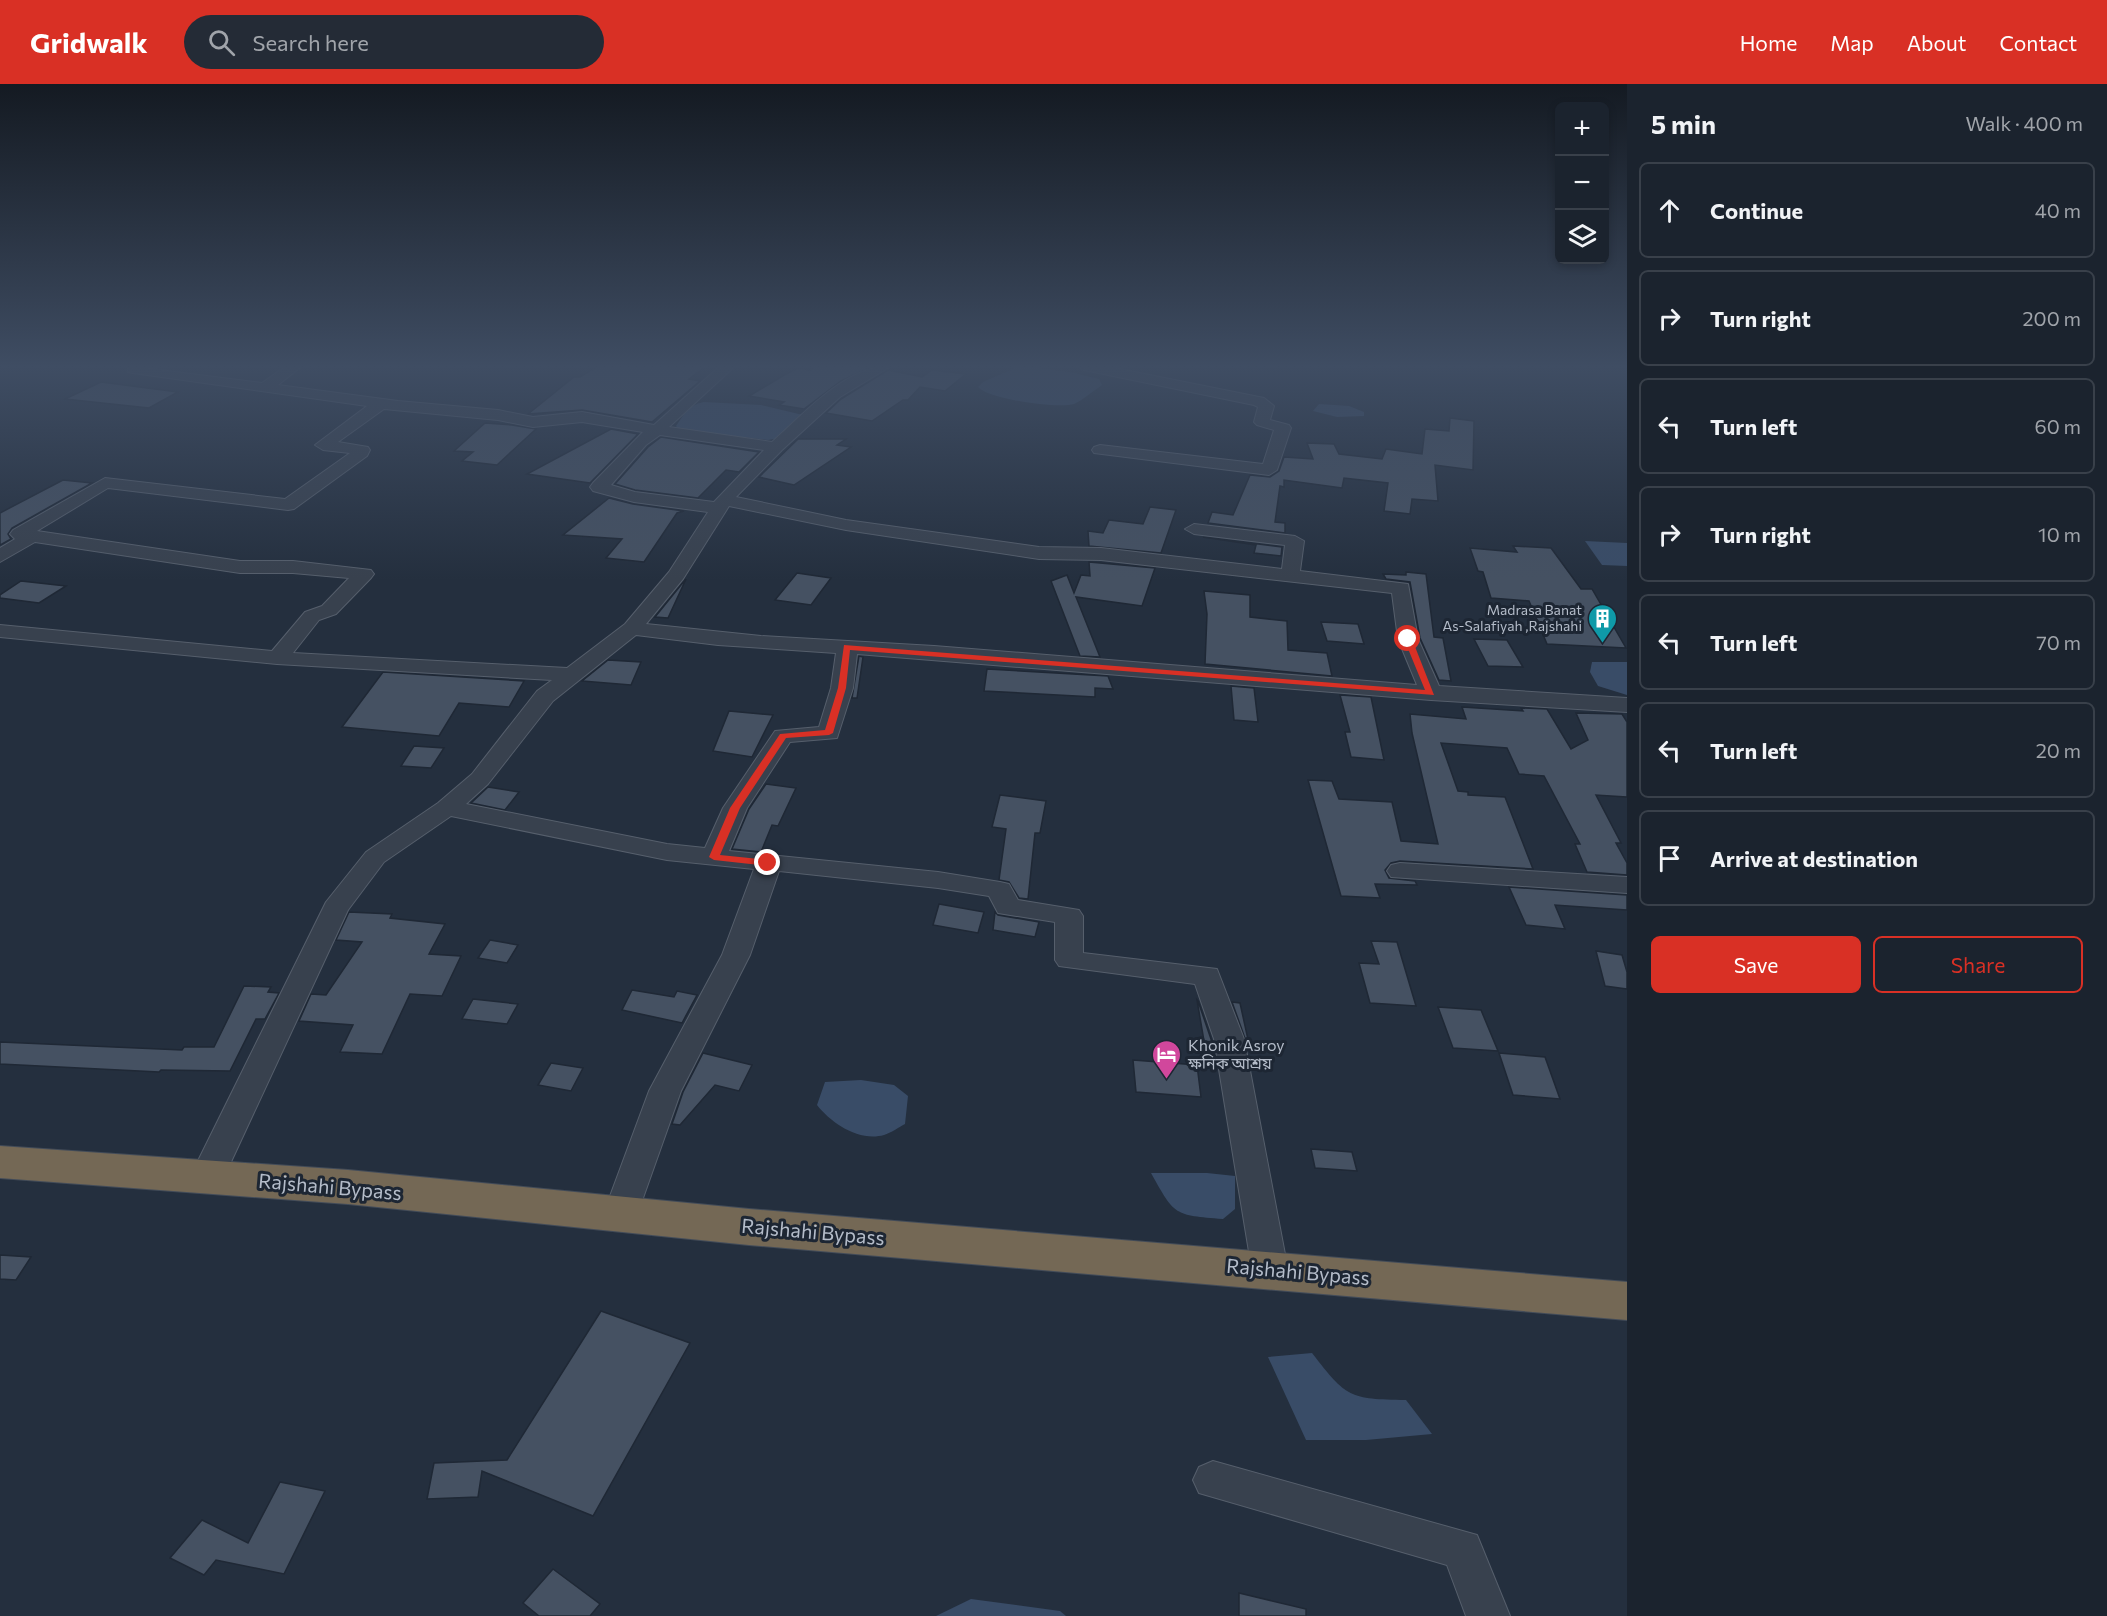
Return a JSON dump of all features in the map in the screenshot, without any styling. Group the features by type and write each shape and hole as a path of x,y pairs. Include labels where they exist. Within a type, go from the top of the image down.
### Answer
{"highway":[{"name":"Rajshahi Bypass","path":"0,1162 348,1187 620,1215 1627,1301"}],"street":[{"path":"277,658 312,616 329,610 364,574 293,567 240,567 19,534 105,483 288,505 361,453 362,450 323,445 334,437"},
{"path":"646,437 599,487 634,497 722,504 1039,554 1101,554 1401,588 1408,639 1431,693"},
{"path":"709,437 776,447"},
{"path":"207,1177 335,908 375,857 447,808 480,779 545,696 632,628 676,576 722,504 787,437"},
{"path":"1100,450 1269,470 1279,437"},
{"path":"1194,529 1295,541 1290,577"},
{"path":"0,556 32,536"},
{"path":"632,628 691,637 847,647 1431,693 1627,705"},
{"path":"0,631 277,658 573,675"},
{"path":"714,857 735,808 783,736 829,733 842,688 847,647"},
{"path":"447,808 656,850 938,880 1000,890 1007,907 1070,916 1069,960 1207,976 1229,1039 1270,1270"},
{"path":"620,1215 666,1091 736,955 768,863"},
{"path":"1400,871 1627,885"},
{"path":"1213,1480 1462,1549 1488,1616"}],"water":[{"path":"746,437 780,437 768,440"},
{"path":"1585,541 1627,543 1627,566 1602,565"},
{"path":"1592,662 1627,662 1627,695 1598,686 1590,672"},
{"path":"861,1080 894,1085 908,1096 905,1124 884,1135 865,1136 838,1124 817,1105 825,1082"},
{"path":"1151,1173 1207,1173 1235,1176 1235,1209 1223,1219 1194,1216 1178,1211 1165,1198"},
{"path":"1312,1353 1333,1379 1351,1393 1372,1399 1406,1400 1432,1434 1366,1440 1306,1440 1268,1357"},
{"path":"971,1599 1060,1611 1066,1616 936,1616"}],"building":[{"path":"469,437 527,437 497,465 462,461 473,452 454,451"},
{"path":"595,437 635,437 590,483 527,474"},
{"path":"660,437 664,437 759,452 739,472 726,470 698,498 635,490 615,484 648,447"},
{"path":"1424,437 1474,437 1473,470 1435,465 1438,501 1412,499 1410,514 1384,511 1388,483 1344,478 1342,488 1284,480 1284,487 1280,486 1275,522 1285,523 1285,533 1208,523 1212,512 1233,515 1250,475 1270,477 1279,471 1284,457 1313,459 1307,443 1334,444 1339,454 1382,459 1386,449 1422,454"},
{"path":"798,439 846,439 837,445 851,447 794,485 759,477"},
{"path":"63,480 92,483 12,528 8,534 11,539 0,545 0,513"},
{"path":"609,498 633,504 684,511 677,513 644,562 606,558 622,539 563,535"},
{"path":"1150,507 1176,510 1161,553 1089,546 1088,531 1103,533 1109,520 1143,524"},
{"path":"1203,537 1282,547 1281,556 1254,553 1256,545"},
{"path":"1513,546 1551,548 1581,589 1592,589 1626,648 1547,644 1529,601 1491,598 1483,572 1478,571 1470,548 1517,552"},
{"path":"1089,562 1155,568 1142,606 1076,597 1100,657 1080,656 1051,581 1067,575 1074,593 1081,575 1090,576"},
{"path":"1406,572 1426,574 1434,637 1443,638 1451,681 1439,680 1420,638 1410,582 1386,579 1383,574 1406,575"},
{"path":"797,573 831,578 811,605 775,600"},
{"path":"685,580 668,618 655,617"},
{"path":"21,581 66,586 39,603 0,598 0,595"},
{"path":"1204,591 1250,595 1250,617 1287,621 1288,650 1327,653 1332,676 1205,664 1207,614"},
{"path":"1321,622 1358,624 1364,644 1327,641"},
{"path":"1474,639 1507,640 1523,667 1488,666"},
{"path":"859,656 863,657 857,698 852,698"},
{"path":"608,660 641,662 631,685 582,681"},
{"path":"987,669 1108,676 1113,689 1095,688 1095,697 984,691"},
{"path":"383,672 524,681 509,707 459,703 439,736 342,727"},
{"path":"1231,686 1254,688 1258,722 1234,720"},
{"path":"1340,695 1371,697 1384,760 1351,757 1345,732 1350,732"},
{"path":"1462,707 1523,711 1521,708 1547,709 1571,749 1588,740 1576,713 1622,714 1627,722 1627,797 1596,795 1621,843 1616,843 1627,863 1627,875 1587,872 1575,844 1580,844 1544,776 1519,774 1507,748 1441,743 1458,791 1468,792 1468,795 1505,797 1533,869 1400,861 1391,863 1385,870 1389,878 1415,881 1417,885 1375,884 1380,898 1341,896 1308,780 1332,781 1339,799 1392,802 1401,841 1438,844 1412,733 1410,714 1466,719"},
{"path":"729,711 773,715 752,757 713,751"},
{"path":"414,746 444,748 431,768 401,766"},
{"path":"766,784 796,788 778,826 772,825 761,852 732,849 749,809"},
{"path":"488,787 519,792 505,810 471,803"},
{"path":"1000,795 1046,801 1040,833 1035,833 1028,899 1019,898 1009,882 999,880 1006,829 992,827"},
{"path":"1509,887 1627,895 1627,910 1555,905 1565,929 1526,925"},
{"path":"939,904 984,912 978,933 933,925"},
{"path":"349,912 392,914 390,918 445,924 429,954 461,956 442,996 410,994 382,1054 340,1052 353,1025 299,1021 311,994 326,995 362,942 336,940"},
{"path":"995,912 998,915 1039,922 1035,937 993,930"},
{"path":"490,940 518,945 507,963 478,958"},
{"path":"1371,941 1397,942 1416,1006 1370,1003 1359,963 1379,964"},
{"path":"1596,951 1622,955 1627,972 1627,989 1605,986"},
{"path":"244,986 271,987 268,992 279,993 265,1019 256,1019 230,1071 161,1070 159,1072 0,1064 0,1042 182,1050 184,1047 214,1047"},
{"path":"632,990 674,997 677,991 697,995 682,1023 622,1010"},
{"path":"473,999 518,1004 507,1024 462,1019"},
{"path":"1198,1001 1212,1042 1204,1041"},
{"path":"1232,1002 1240,1003 1249,1044 1247,1044"},
{"path":"1438,1007 1481,1010 1498,1051 1453,1048"},
{"path":"703,1053 752,1065 739,1091 715,1085 680,1125 672,1124 683,1092"},
{"path":"1499,1053 1545,1057 1560,1099 1513,1095"},
{"name":"Khonik Asroy ক্ষনিক আশ্রয়","path":"1133,1060 1197,1065 1201,1097 1136,1092"},
{"path":"551,1063 583,1068 571,1091 538,1085"},
{"path":"1311,1149 1352,1152 1357,1171 1315,1168"},
{"path":"0,1255 31,1257 16,1280 0,1279"},
{"path":"601,1311 690,1343 593,1516 482,1471 478,1497 427,1499 434,1463 507,1460"},
{"path":"280,1482 325,1491 284,1574 216,1560 204,1575 170,1558 202,1520 248,1543"},
{"path":"553,1569 600,1604 590,1616 539,1616 523,1603"},
{"path":"1239,1593 1306,1609 1306,1616 1239,1616"}],"place":[{"name":"Madrasa Banat As-Salafiyah ,Rajshahi","path":"1603,644"},
{"name":"Khonik Asroy ক্ষনিক আশ্রয়","path":"1167,1080"}],"route":[{"path":"768,863 714,857 735,808 783,736 829,733 842,688 847,647 1431,693 1408,639"}]}
